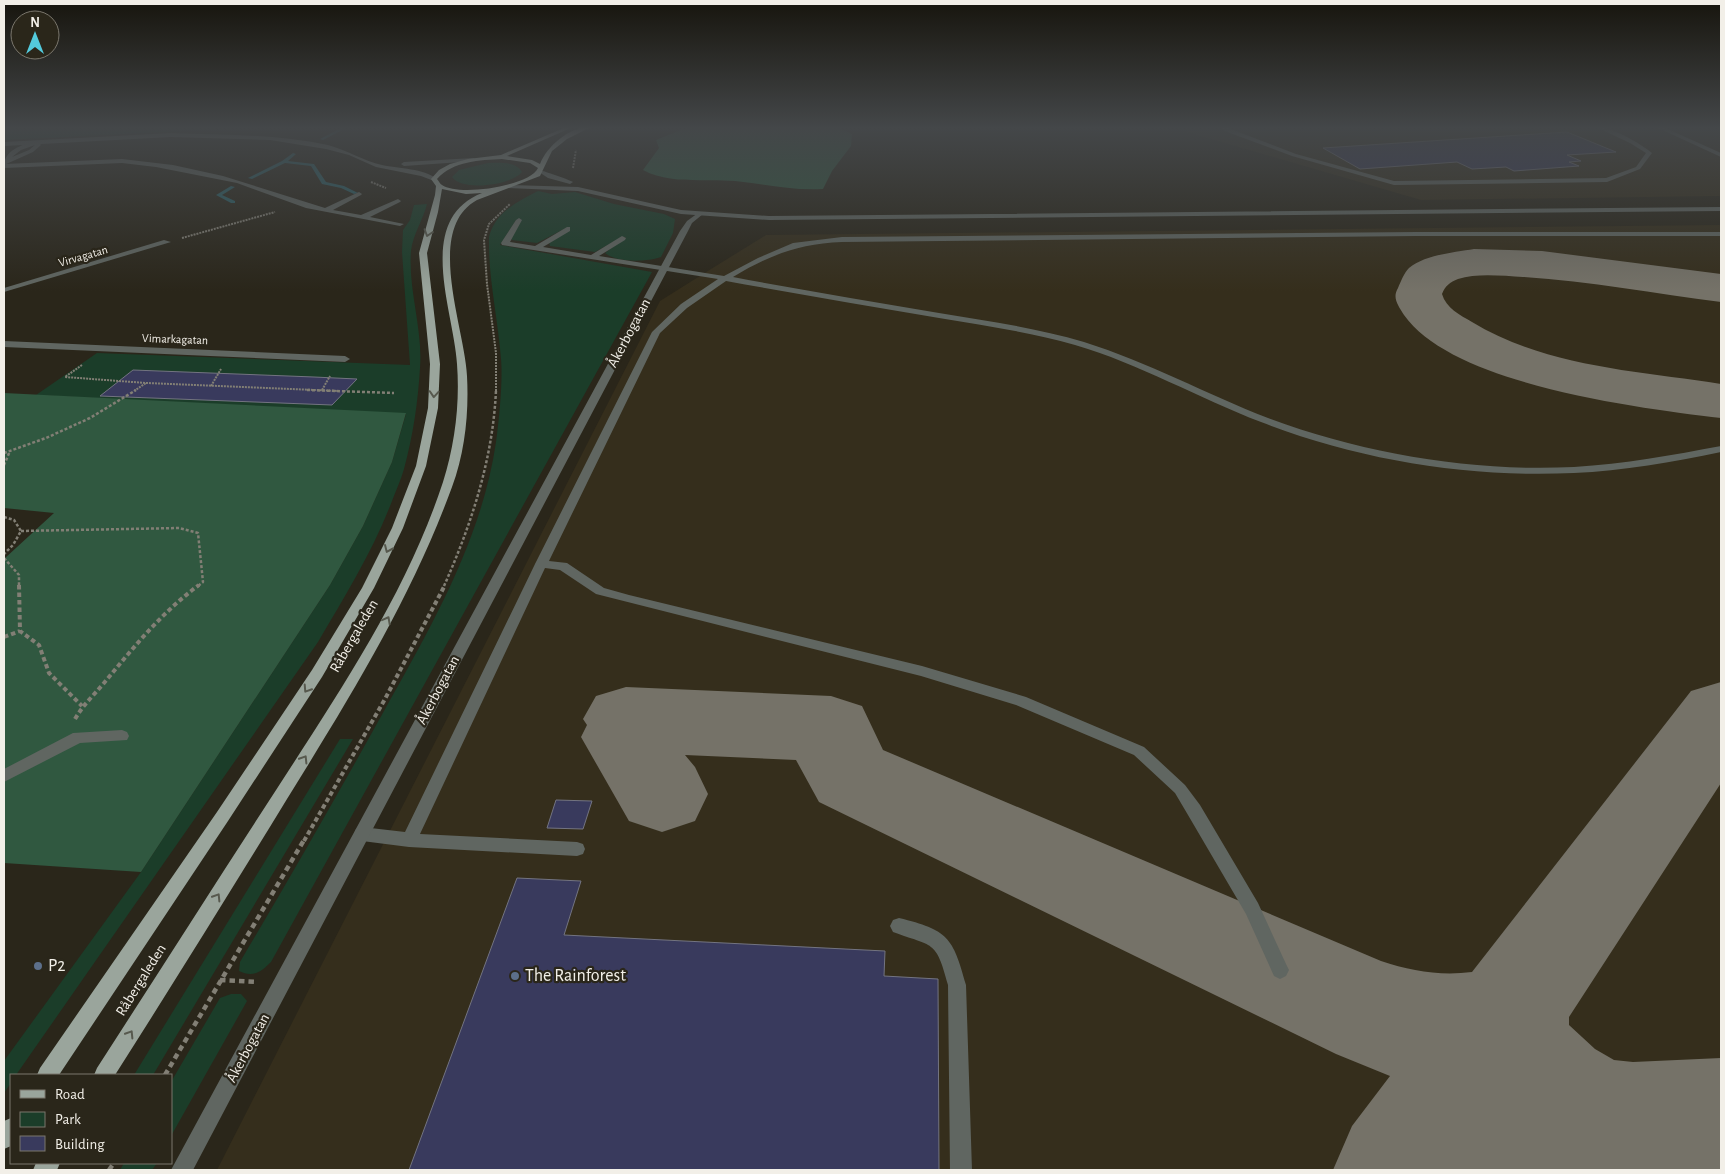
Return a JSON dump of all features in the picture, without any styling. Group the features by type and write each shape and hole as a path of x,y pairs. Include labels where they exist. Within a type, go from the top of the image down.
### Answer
{"main road":[{"name":"Råbergaleden","path":"48,1074 261,759 331,651 362,601 399,525 418,476 430,426 435,363 423,252 426,238 438,208 436,182"},
{"path":"436,182 464,191 505,188"},
{"name":"Råbergaleden","path":"105,1074 370,652 419,557 451,474 464,390 460,335 446,263 447,237 451,225 464,205 476,197 525,182"}],"street":[{"path":"238,182 308,206 400,224"},
{"path":"568,182 587,187 593,191"},
{"path":"1390,182 1480,182"},
{"path":"505,188 556,187 593,191 646,206 745,218 1721,209"},
{"path":"327,210 359,194"},
{"path":"363,217 398,201"},
{"name":"Åkerbogatan","path":"182,1170 664,268 689,222 700,214"},
{"path":"518,220 505,242 652,268 664,268 727,278 1018,330 1080,343 1136,363 1268,421 1336,442 1416,459 1493,469 1573,470 1653,462 1721,449"},
{"path":"536,248 567,229"},
{"path":"409,840 541,564 656,332 668,318 727,278 769,256 796,245 829,240 1417,234 1721,234"},
{"path":"593,257 622,238"},
{"name":"Virvagatan","path":"4,290 168,242"},
{"name":"Vimarkagatan","path":"4,344 345,359"},
{"path":"541,564 563,566 600,591 628,599 922,671 1021,701 1138,751 1180,789 1194,810 1252,909 1280,970"},
{"path":"4,776 78,736 122,736"},
{"path":"362,834 409,840 577,850"},
{"path":"899,926 927,933 943,944 957,985 961,1170"}],"path":[{"path":"369,182 391,190"},
{"path":"168,242 246,219 308,206"},
{"path":"105,349 65,377 146,383 394,393"},
{"path":"4,453 46,438 90,418 146,383"},
{"path":"4,465 10,451"},
{"path":"4,517 14,520 21,531"},
{"path":"20,631 39,645 49,673 82,706 176,602 203,582 198,533 179,528 21,531"},
{"path":"20,631 19,575 4,556 21,531"},
{"path":"4,637 20,631"},
{"path":"220,980 282,984"}],"shaded area":[{"path":"1358,182 1721,182 1721,196 1421,200"},
{"path":"1721,225 1721,1170 217,1170 660,301 766,235"}],"green space":[{"path":"457,182 502,182 487,185"},
{"path":"741,182 827,182 823,189 790,188"},
{"path":"538,191 552,194 575,192 614,204 664,214 675,219 673,233 661,257 640,261 617,259 605,253 626,237 622,237 595,252 550,246 549,241 570,228 566,228 537,243 512,240 511,238 521,219 516,220 500,245 652,272 271,962 264,969 256,973 244,973 239,971 240,962 331,806 419,647 467,548 489,478 496,442 500,400 500,344 490,268 489,237 492,228 502,214"},
{"path":"427,204 411,251 412,280 420,353 415,419 403,473 376,538 318,642 17,1074 10,1074 10,1084 4,1093 4,1061 141,872 330,585 363,526 392,462 406,414 36,395 97,353 410,365 402,252 403,230 410,220 414,205"},
{"path":"4,393 406,413 392,462 363,526 330,585 141,872 4,863 4,559 54,513 4,508"},
{"path":"340,739 353,739 154,1074 135,1074"},
{"path":"231,994 241,994 247,1001 172,1134 172,1080 220,998"},
{"path":"123,1164 156,1164 152,1170 120,1170"}],"building":[{"path":"133,370 357,379 332,405 100,396"},
{"path":"556,800 592,801 583,829 547,828"},
{"path":"517,878 581,881 564,935 885,951 884,976 938,979 939,1170 409,1170"}],"waterway":[{"path":"323,182 356,193"},
{"path":"233,187 218,195 233,202"}],"taxiway":[{"path":"1721,288 1575,268 1507,262 1474,263 1446,268 1426,277 1418,294 1423,307 1440,324 1469,343 1502,357 1574,378 1721,401"},
{"path":"1505,1018 1721,714"},
{"path":"626,719 831,729 840,759 851,776 1376,1015 1409,1026 1441,1031 1473,1028 1505,1018"},
{"path":"635,720 629,726 625,737 662,794"},
{"path":"1514,1005 1514,1036 1519,1051 1528,1066 1553,1091 1583,1111 1599,1117 1623,1122 1721,1118"},
{"path":"1396,1170 1505,1018"},
{"path":"1480,1054 1478,1070 1482,1100 1494,1128 1517,1170"}],"place":[{"name":"P2","path":"38,966"},
{"name":"The Rainforest","path":"515,976"}]}
